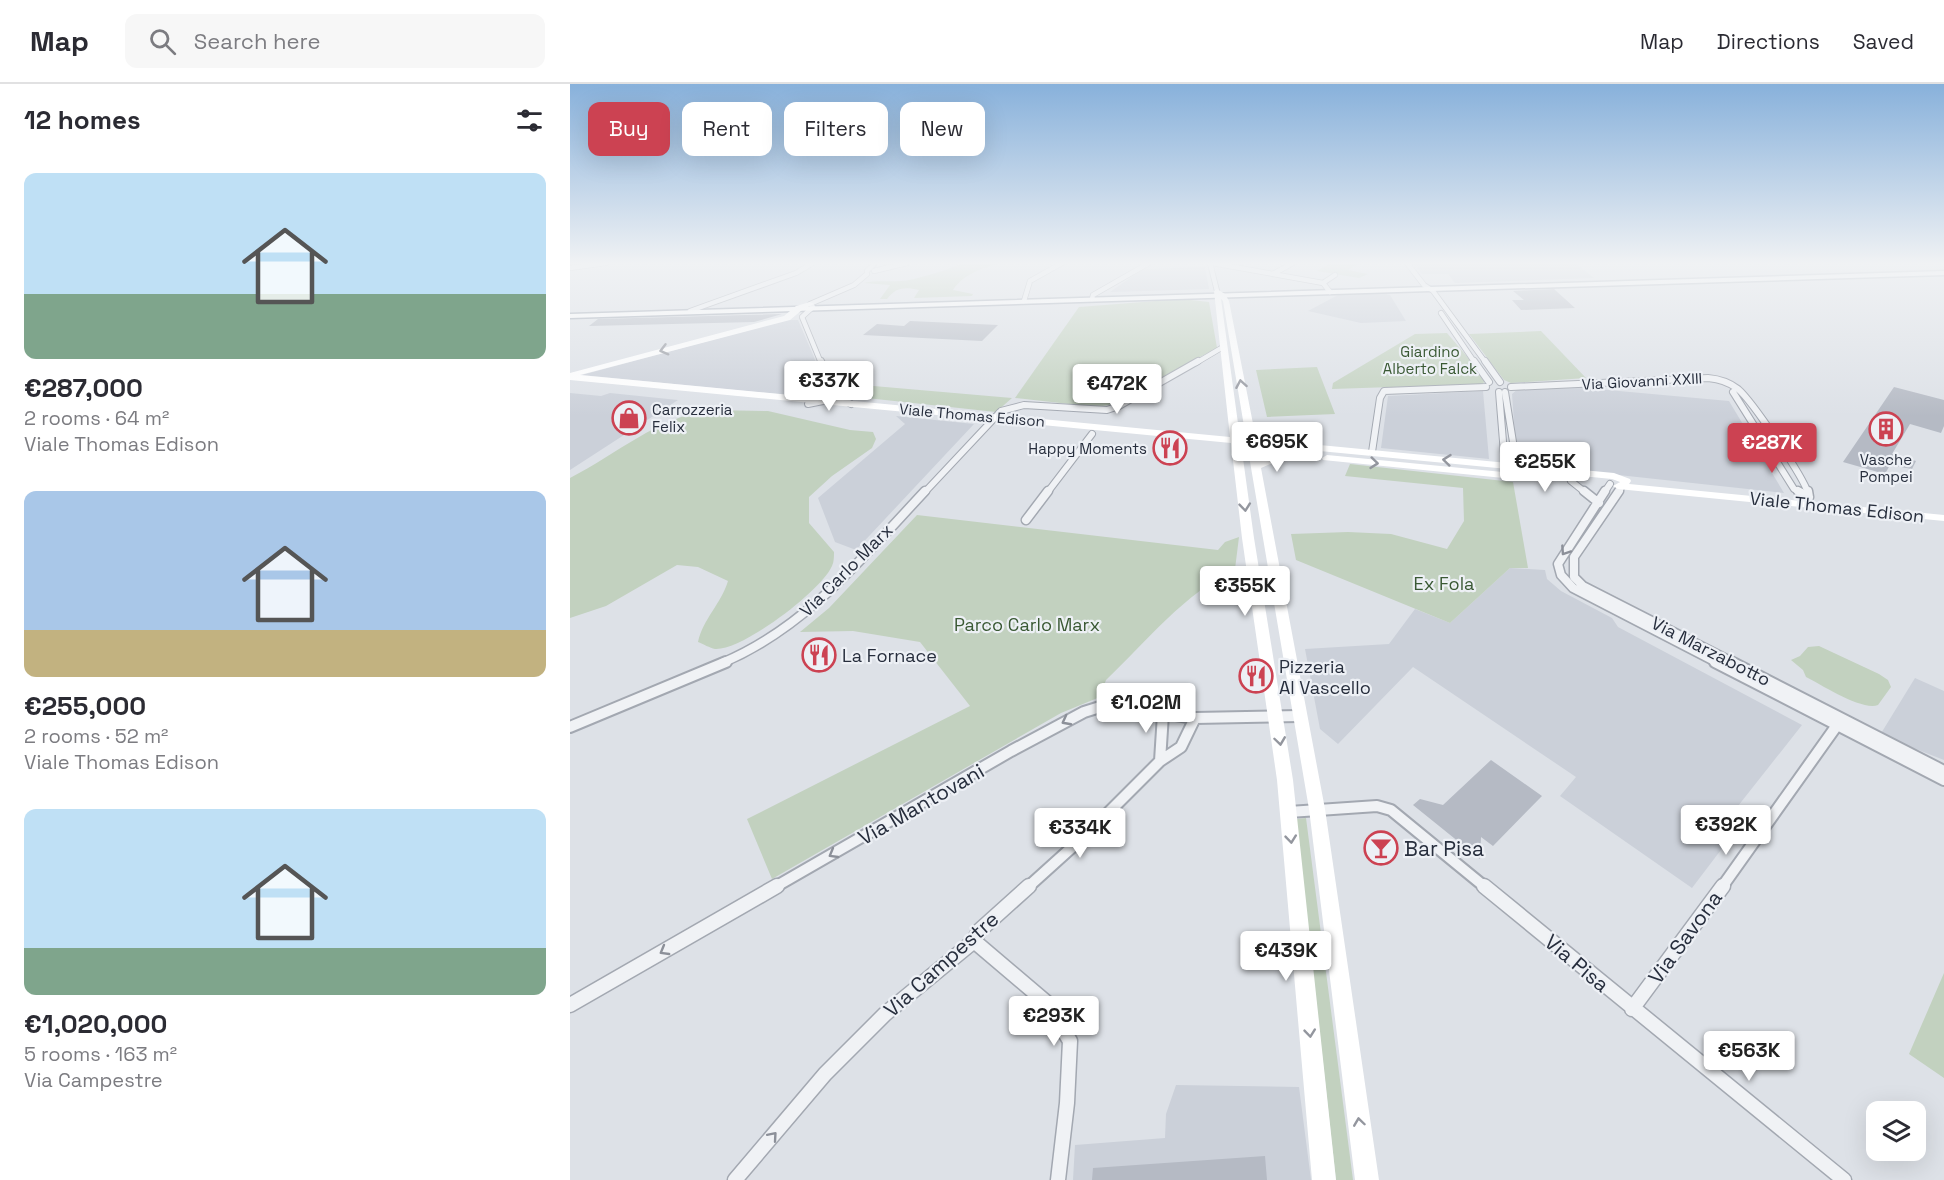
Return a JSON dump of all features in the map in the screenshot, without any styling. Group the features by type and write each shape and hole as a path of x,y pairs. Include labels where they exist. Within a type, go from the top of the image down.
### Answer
{"main road":[{"path":"570,315 588,314"}],"street":[{"path":"787,318 792,314"},
{"path":"570,380 787,318 802,317 804,314"},
{"path":"1218,314 1248,538 1289,812 1324,1180"},
{"path":"1224,314 1256,466 1317,809 1367,1180"},
{"path":"1441,314 1488,384 1505,390"},
{"path":"1450,314 1505,390 1517,467"},
{"path":"802,317 834,392 839,398 851,404"},
{"path":"993,420 1008,408 1024,405 1092,411 1110,410 1223,347"},
{"name":"Via Giovanni XXIII","path":"1505,390 1701,379 1721,383 1739,398 1794,489 1811,501"},
{"name":"Viale Thomas Edison","path":"570,380 808,405 993,420 1092,434 1192,440"},
{"name":"Viale Thomas Edison","path":"570,380 823,401 1252,446 1372,453 1517,467 1614,482 1811,501 1944,518"},
{"path":"1372,453 1381,393 1500,382"},
{"path":"1505,390 1505,466"},
{"path":"808,405 823,401 834,392"},
{"name":"Via Carlo Marx","path":"570,727 739,655 800,618 833,588 993,420"},
{"path":"1026,520 1092,434"},
{"name":"Viale Thomas Edison","path":"1252,446 1288,454 1571,481 1614,482"},
{"path":"1256,466 1288,454"},
{"path":"1571,481 1599,503"},
{"name":"Via Marzabotto","path":"1614,482 1557,564 1565,581 1582,594 1839,722 1944,771"},
{"name":"Via Marzabotto","path":"1614,482 1574,557 1574,577 1583,585 1944,780"},
{"name":"Viale Thomas Edison","path":"1811,501 1944,509"},
{"name":"Via Mantovani","path":"570,1005 1011,751 1084,712 1112,706 1195,718 1300,716"},
{"path":"1160,761 1159,727 1163,714"},
{"name":"Via Campestre","path":"735,1180 825,1074 885,1014 974,941 979,931 1090,831 1160,761 1181,747 1195,718"},
{"name":"Via Savona","path":"1632,1009 1782,805 1839,722"},
{"name":"Via Pisa","path":"1289,812 1377,806 1391,810 1844,1180"},
{"path":"974,941 1047,1003 1070,1041 1058,1180"}],"shaded area":[{"path":"1322,314 1402,314 1406,321 1361,323"},
{"path":"786,320 798,320 814,357 825,395 817,398 582,375"},
{"path":"1586,388 1729,401 1784,493 1517,464 1512,394 1518,389"},
{"path":"1483,391 1489,459 1381,448 1388,396"},
{"path":"570,393 601,396 610,393 678,400 570,470"},
{"path":"896,416 974,424 856,550 835,542 818,498 905,424"},
{"path":"1510,568 1545,570 1547,579 1561,591 1612,618 1618,627 1802,725 1738,806 1749,813 1692,888 1560,796 1576,777 1413,667 1338,744 1320,729 1305,649 1389,644 1415,609 1450,623"},
{"path":"1915,678 1944,691 1944,760 1880,735"},
{"path":"1176,1085 1299,1087 1311,1180 1073,1180 1075,1145 1165,1138 1166,1114"}],"green space":[{"path":"1074,314 1211,314 1217,348 1109,405 1096,407 1015,398"},
{"name":"Giardino Alberto Falck","path":"1541,331 1586,378 1511,383 1504,380 1469,334"},
{"name":"Giardino Alberto Falck","path":"1447,333 1487,380 1482,384 1332,389 1333,383 1415,334"},
{"path":"1317,367 1335,414 1267,417 1256,370"},
{"path":"839,383 1012,398 996,412 848,396"},
{"path":"711,410 768,411 850,430 873,432 876,439 872,448 832,476 809,497 809,523 834,552 833,564 825,577 780,618 743,640 715,649 698,642 728,581 698,567 677,565 606,606 570,618 570,478 655,428 691,414"},
{"name":"Ex Fola","path":"1350,464 1513,482 1528,568 1510,568 1450,623 1296,560 1291,534 1348,532 1391,534 1447,549 1464,521 1463,488 1345,476"},
{"name":"Parco Carlo Marx","path":"917,515 1218,550 1225,542 1239,537 1235,569 1199,591 1167,619 1106,680 1100,697 1061,713 772,879 747,819 970,706 920,642 853,631 800,632 829,608"},
{"path":"1819,646 1888,680 1891,687 1878,705 1871,706 1852,701 1832,691 1806,677 1803,670 1791,660 1800,656 1808,647"},
{"path":"1306,818 1353,1180 1336,1180 1296,819"},
{"path":"1944,973 1944,1078 1909,1054"}],"building":[{"path":"781,314 754,322 589,326 598,319"},
{"path":"910,321 998,325 982,341 863,335 877,324 904,326"},
{"name":"Vasche Pompei","path":"1894,387 1944,400 1944,426 1941,433 1910,424 1892,454 1916,461 1912,469 1890,465 1885,474 1843,462"},
{"path":"1491,760 1542,796 1493,846 1481,837 1480,859 1413,805 1420,799 1443,805"},
{"path":"1265,1156 1267,1180 1092,1180 1093,1168"}],"place":[{"name":"Carrozzeria Felix","path":"629,418"},
{"name":"Vasche Pompei","path":"1886,429"},
{"name":"Happy Moments","path":"1170,448"},
{"name":"La Fornace","path":"819,655"},
{"name":"Pizzeria Al Vascello","path":"1256,676"},
{"name":"Bar Pisa","path":"1381,848"}]}
